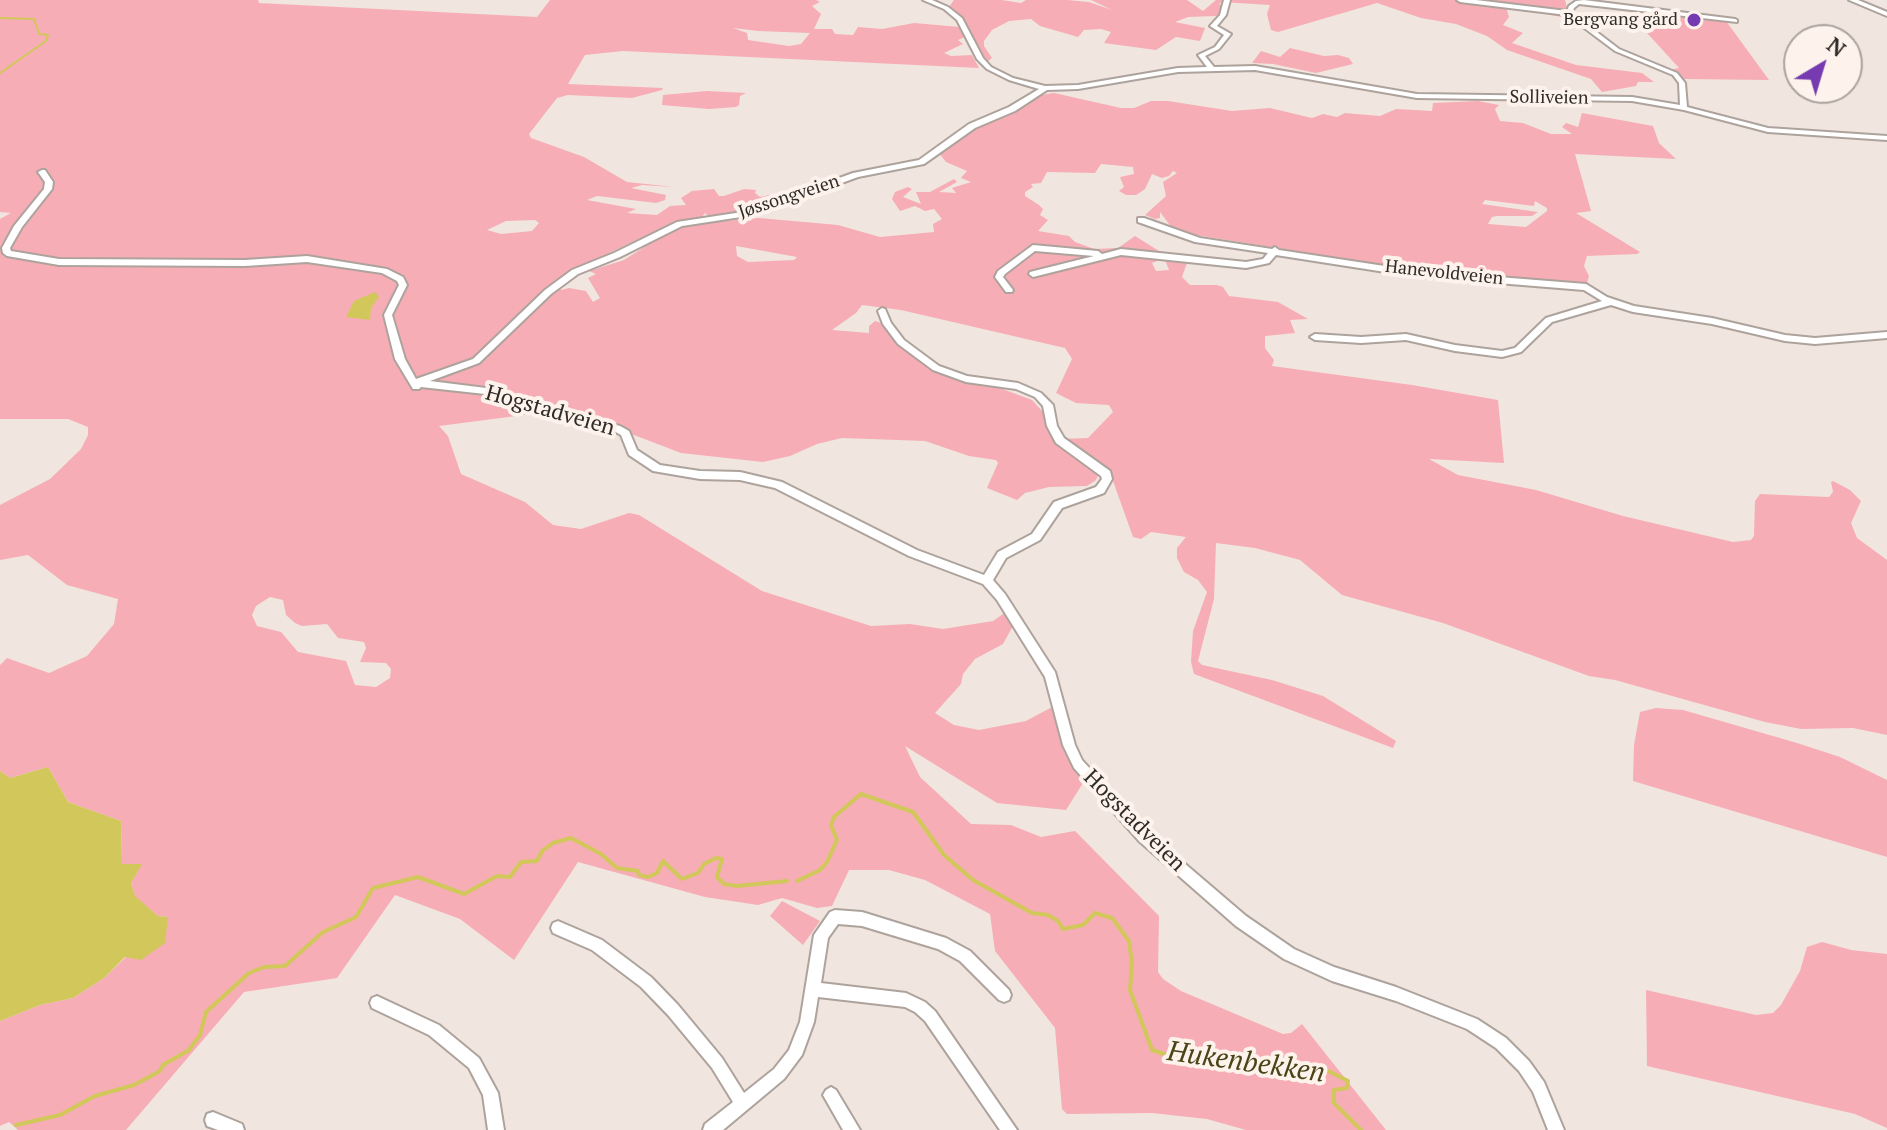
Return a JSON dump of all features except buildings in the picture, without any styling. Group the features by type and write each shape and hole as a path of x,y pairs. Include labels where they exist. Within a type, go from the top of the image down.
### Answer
{"street":[{"name":"Solliveien","path":"926,0 946,8 960,19 978,56 989,68 1011,79 1045,88 1078,87 1211,68 1275,69 1417,96 1565,100 1615,98 1684,108 1768,130 1887,138"},
{"path":"1211,68 1201,55 1217,48 1228,34 1213,26 1223,15 1227,0"},
{"path":"1460,0 1569,13 1617,50 1675,74 1682,83 1684,108"},
{"path":"1852,0 1887,14"},
{"path":"1569,13 1572,5 1580,1 1735,21"},
{"name":"Jøssongveien","path":"416,383 476,361 548,292 575,272 680,224 751,213 864,172 921,162 972,126 1012,109 1045,88"},
{"path":"42,172 49,182 48,189 18,226 6,248 7,253 59,262 245,263 319,259 384,271 400,279 403,285 388,315 400,359 406,373 416,383"},
{"name":"Hanevoldveien","path":"1141,220 1198,240 1411,273 1580,286 1591,289 1610,302 1633,309 1712,321 1794,339 1815,341 1887,335"},
{"path":"1009,290 999,277 1001,273 1033,248 1102,255 1141,253 1186,261 1246,265 1266,261 1275,250"},
{"path":"1033,274 1102,255"},
{"path":"1315,337 1361,340 1406,337 1502,354 1518,350 1549,320 1610,302"},
{"path":"882,311 887,324 901,342 936,368 966,379 1018,386 1038,395 1048,405 1052,426 1060,440 1106,474 1107,479 1100,490 1058,505 1036,537 1002,555 994,564 987,581"},
{"name":"Hogstadveien","path":"416,383 486,391 558,414 617,428 625,433 633,452 657,468 700,475 749,477 778,485 913,553 987,581 1001,597 1051,676 1069,745 1078,764 1144,837 1241,921 1289,954 1332,974 1396,994 1472,1024 1501,1043 1539,1087 1556,1130"},
{"path":"711,1130 779,1074 794,1055 807,1022 821,935 827,923 844,915 941,943 965,956 1004,995"},
{"path":"558,928 597,945 646,982 708,1053 742,1103"},
{"path":"813,989 906,1000 920,1007 930,1016 1009,1130"},
{"path":"377,1003 434,1030 474,1063 490,1093 496,1130"},
{"path":"831,1095 852,1130"},
{"path":"213,1120 236,1130"}],"shaded area":[{"path":"0,0 258,0 259,3 537,17 550,0 816,0 820,2 812,6 821,14 814,29 832,29 835,34 853,35 858,27 882,29 914,23 960,27 965,37 958,40 963,44 944,53 951,56 972,55 979,68 623,51 585,55 568,84 663,88 632,98 568,95 557,98 529,134 531,138 584,157 627,182 674,187 642,185 631,188 666,195 665,200 656,203 597,196 587,200 636,209 627,213 657,215 670,206 686,205 681,198 692,191 714,189 719,196 724,196 744,189 756,190 760,197 769,195 777,200 757,209 708,216 705,213 702,217 670,224 588,263 546,290 577,274 560,287 561,290 586,291 593,302 600,298 588,278 596,274 589,271 624,260 663,235 688,224 759,218 838,225 880,237 934,232 933,224 942,219 934,209 925,211 915,206 900,211 892,199 895,192 908,187 912,189 903,197 921,204 916,192 930,192 954,179 957,182 939,192 956,193 952,188 971,182 961,178 967,171 946,162 939,153 978,124 1041,95 1054,93 1121,108 1134,108 1151,101 1168,101 1232,111 1270,108 1312,118 1323,114 1337,117 1345,113 1380,116 1396,109 1432,111 1433,103 1478,101 1499,105 1495,109 1500,121 1523,123 1551,134 1572,134 1562,127 1566,123 1578,127 1582,113 1653,126 1659,143 1676,159 1575,154 1591,211 1576,213 1640,252 1587,256 1584,266 1589,276 1587,283 1439,274 1189,234 1172,228 1160,212 1160,218 1155,219 1145,215 1166,196 1163,182 1177,173 1173,171 1162,178 1152,174 1145,189 1136,195 1119,191 1124,187 1120,177 1134,174 1133,167 1101,164 1095,173 1047,172 1041,183 1031,184 1033,187 1025,192 1025,196 1043,209 1040,215 1048,220 1038,231 1069,236 1075,242 1094,249 1118,248 1135,236 1159,251 1149,252 1157,261 1152,263 1156,271 1169,270 1165,260 1187,263 1182,277 1190,285 1217,285 1223,287 1229,296 1278,302 1308,319 1290,320 1295,333 1265,336 1265,348 1274,360 1272,366 1498,400 1504,463 1429,459 1458,475 1536,490 1623,516 1733,542 1751,540 1754,536 1755,501 1760,494 1829,497 1833,492 1833,481 1850,490 1861,501 1851,523 1857,538 1887,560 1887,735 1853,728 1801,729 1765,722 1615,680 1589,676 1443,623 1342,595 1300,560 1255,548 1216,543 1214,599 1198,661 1202,665 1272,680 1323,696 1396,741 1393,748 1194,674 1191,662 1193,631 1207,592 1198,580 1184,572 1177,558 1177,548 1186,537 1151,532 1141,539 1133,537 1113,481 1105,472 1099,473 1096,480 1087,486 1049,487 1025,493 1017,500 987,488 998,463 996,460 969,456 925,441 842,438 763,462 681,453 634,435 547,412 439,426 448,436 461,474 525,502 553,525 581,529 629,513 639,515 762,591 871,626 910,624 943,629 993,621 1006,612 1014,624 1003,644 975,659 963,674 961,684 935,713 954,725 979,730 1026,721 1054,706 1064,751 1083,783 1066,810 997,803 905,746 920,777 971,824 1011,825 1041,837 1075,831 1159,916 1158,972 1163,979 1181,991 1283,1034 1291,1033 1302,1024 1386,1130 1246,1130 1207,1119 1152,1113 1067,1114 1062,1109 1055,1028 995,951 990,914 925,880 889,870 849,870 832,906 817,908 782,898 758,905 705,897 578,862 514,960 460,919 395,895 337,978 244,992 126,1130 18,1130 9,1122 0,1126 0,1021 40,1005 73,998 104,978 168,917 158,916 135,897 131,883 141,864 122,864 121,821 68,802 48,767 10,778 0,771 0,665 7,658 49,673 87,656 114,624 118,599 67,585 28,555 0,560 0,505 50,479 81,449 88,435 88,427 68,419 0,419 0,219 11,213 0,212","holes":["733,28 810,33 801,44 789,46 748,40 747,33","1485,200 1534,206 1535,201 1547,208 1526,227 1488,224 1492,217 1532,216 1538,212 1482,204","535,220 539,223 532,231 501,234 487,230 506,221","736,246 797,257 794,260 748,262 737,256","862,305 901,310 1065,348 1072,359 1056,393 1076,403 1109,405 1113,412 1088,438 1058,439 1032,400 922,359 881,323 875,321 869,326 869,333 832,330","270,597 283,600 286,615 295,623 302,626 327,624 338,638 364,642 366,648 360,662 386,663 391,669 390,678 376,687 355,685 346,661 298,652 281,632 257,626 252,615 256,606"]},
{"path":"954,0 1021,3 1026,0 1067,0 1089,2 1112,10 1091,0 1187,0 1203,11 1216,0 1565,0 1567,18 1510,7 1507,10 1509,17 1503,25 1523,33 1512,43 1576,65 1642,73 1654,82 1638,82 1636,86 1602,92 1591,79 1507,50 1487,36 1456,24 1421,18 1377,3 1278,32 1271,30 1267,14 1270,5 1222,2 1219,4 1224,6 1221,14 1188,17 1175,22 1205,28 1200,41 1176,37 1156,50 1104,43 1111,32 1101,29 1084,30 1078,37 1040,26 1031,19 1009,21 992,30 984,41 992,58 987,62 963,19 949,7"},
{"path":"1629,9 1726,21 1769,80 1683,79 1669,70 1679,68"},
{"path":"1290,48 1324,56 1338,55 1349,58 1353,64 1316,73 1252,63 1261,51 1280,57"},
{"path":"707,91 746,93 740,96 736,107 709,109 662,105 663,95"},
{"path":"375,292 379,297 371,308 370,320 346,317 354,301"},
{"path":"1656,708 1683,710 1797,743 1840,757 1887,780 1887,857 1633,781 1634,745 1640,712"},
{"path":"48,767 68,802 121,821 122,864 142,864 131,883 135,896 158,916 168,917 165,943 141,960 125,957 104,978 73,998 40,1005 0,1021 0,771 10,778"},
{"path":"782,901 820,921 803,945 770,916"},
{"path":"1822,942 1851,950 1887,954 1887,1128 1855,1114 1647,1066 1646,990 1756,1015 1773,1013 1781,1005 1800,971 1807,947"}],"waterway":[{"path":"0,18 34,19 39,34 48,35 46,41 0,73"},
{"name":"Hukenbekken","path":"797,881 820,870 827,862 837,840 831,825 834,817 861,794 913,812 944,855 973,880 1032,913 1048,915 1058,921 1063,929 1083,925 1095,913 1112,918 1129,941 1132,963 1130,990 1152,1050 1173,1057 1322,1068 1348,1081 1347,1088 1334,1090 1334,1103 1361,1130"},
{"name":"Hukenbekken","path":"16,1125 60,1115 95,1096 134,1085 160,1071 163,1065 189,1050 200,1035 206,1012 249,973 264,967 285,966 323,932 356,917 373,888 418,877 464,894 497,876 510,877 521,862 537,861 542,851 553,843 571,838 601,854 617,868 638,871 639,875 648,877 657,873 663,861 682,879 698,873 704,864 716,858 722,859 717,877 724,884 737,886 787,881"}],"place":[{"name":"Bergvang gård","path":"1694,20"}]}
